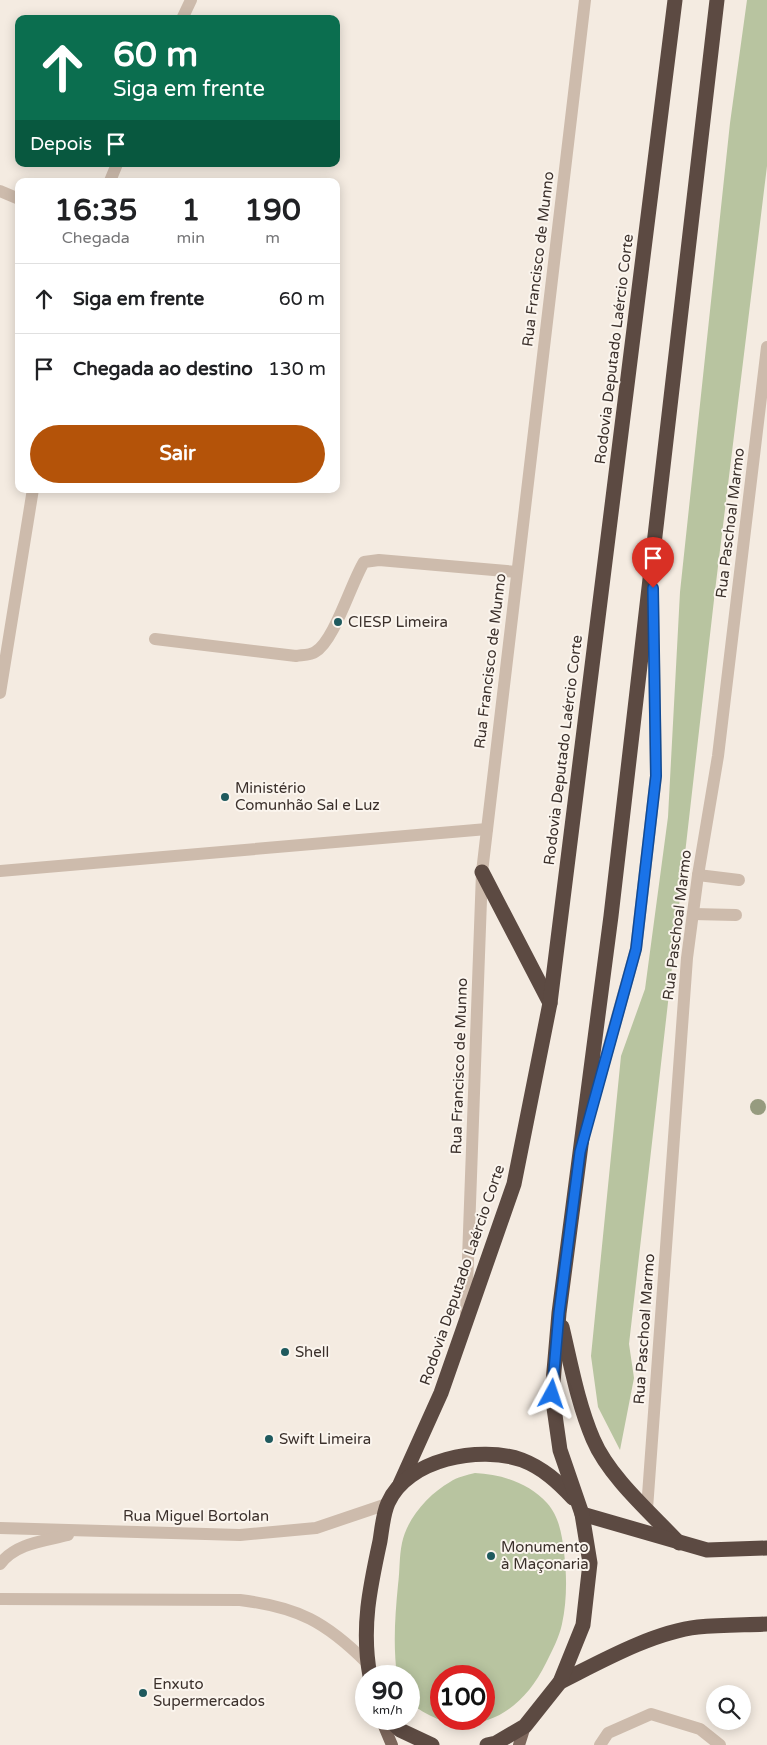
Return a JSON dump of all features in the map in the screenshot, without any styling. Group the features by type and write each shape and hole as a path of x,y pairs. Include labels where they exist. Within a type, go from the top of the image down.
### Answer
{"highway":[{"name":"Rodovia Deputado Laércio Corte","path":"369,1665 366,1606 388,1504 400,1484 441,1394 514,1184 550,1003 675,0"},
{"path":"487,1745 496,1743 525,1726 560,1682 583,1625 590,1563 580,1508 560,1450 552,1394 559,1313 612,907 717,0"},
{"path":"482,872 550,1003"},
{"path":"559,1313 575,1383 593,1440 617,1476 679,1543"},
{"path":"400,1484 419,1471 452,1457 488,1453 522,1460 553,1477 580,1508 679,1543 707,1550 767,1548"},
{"path":"560,1682 616,1653 674,1632 697,1627 767,1624"},
{"path":"400,1730 432,1745"}],"main road":[{"path":"518,1745 525,1726"},
{"path":"386,1730 392,1745"}],"street":[{"path":"184,15 191,0"},
{"name":"Rua Francisco de Munno","path":"465,1329 482,872 585,0"},
{"path":"0,191 15,197"},
{"name":"Rua Paschoal Marmo","path":"647,1509 688,958 698,875 718,756 767,347"},
{"path":"0,693 32,493"},
{"path":"155,639 296,656 315,653 330,637 354,578 364,562 379,560 517,572"},
{"path":"580,1152 636,949 656,776 652,569"},
{"path":"0,871 486,829"},
{"path":"698,875 739,880"},
{"path":"693,914 736,915"},
{"name":"Rua Miguel Bortolan","path":"0,1528 83,1532 240,1535 316,1528 388,1504"},
{"path":"0,1564 8,1554 18,1548 83,1532"},
{"path":"0,1599 240,1600 268,1604 308,1616 346,1642 365,1665"},
{"path":"600,1745 608,1733 650,1714 700,1729 720,1745"}],"green space":[{"path":"747,0 767,0 767,166 715,591 629,1344 634,1378 620,1450 598,1407 591,1356 621,1056 645,989 668,817 680,592 730,123"},
{"path":"475,1473 495,1475 514,1481 532,1490 551,1508 561,1532 563,1546 566,1588 564,1615 559,1634 546,1663 534,1683 520,1700 495,1716 495,1665 430,1665 430,1715 420,1709 420,1665 396,1665 396,1608 401,1548 405,1534 414,1516 427,1500 442,1487 462,1476"}],"place":[{"name":"CIESP Limeira","path":"338,622"},
{"name":"Ministério Comunhão Sal e Luz","path":"225,797"},
{"name":"Shell","path":"285,1352"},
{"name":"Swift Limeira","path":"269,1439"},
{"name":"Monumento à Maçonaria","path":"491,1556"},
{"name":"Enxuto Supermercados","path":"143,1693"}],"route":[{"path":"552,1394 559,1313 580,1152 636,949 656,776 653,588"}]}
